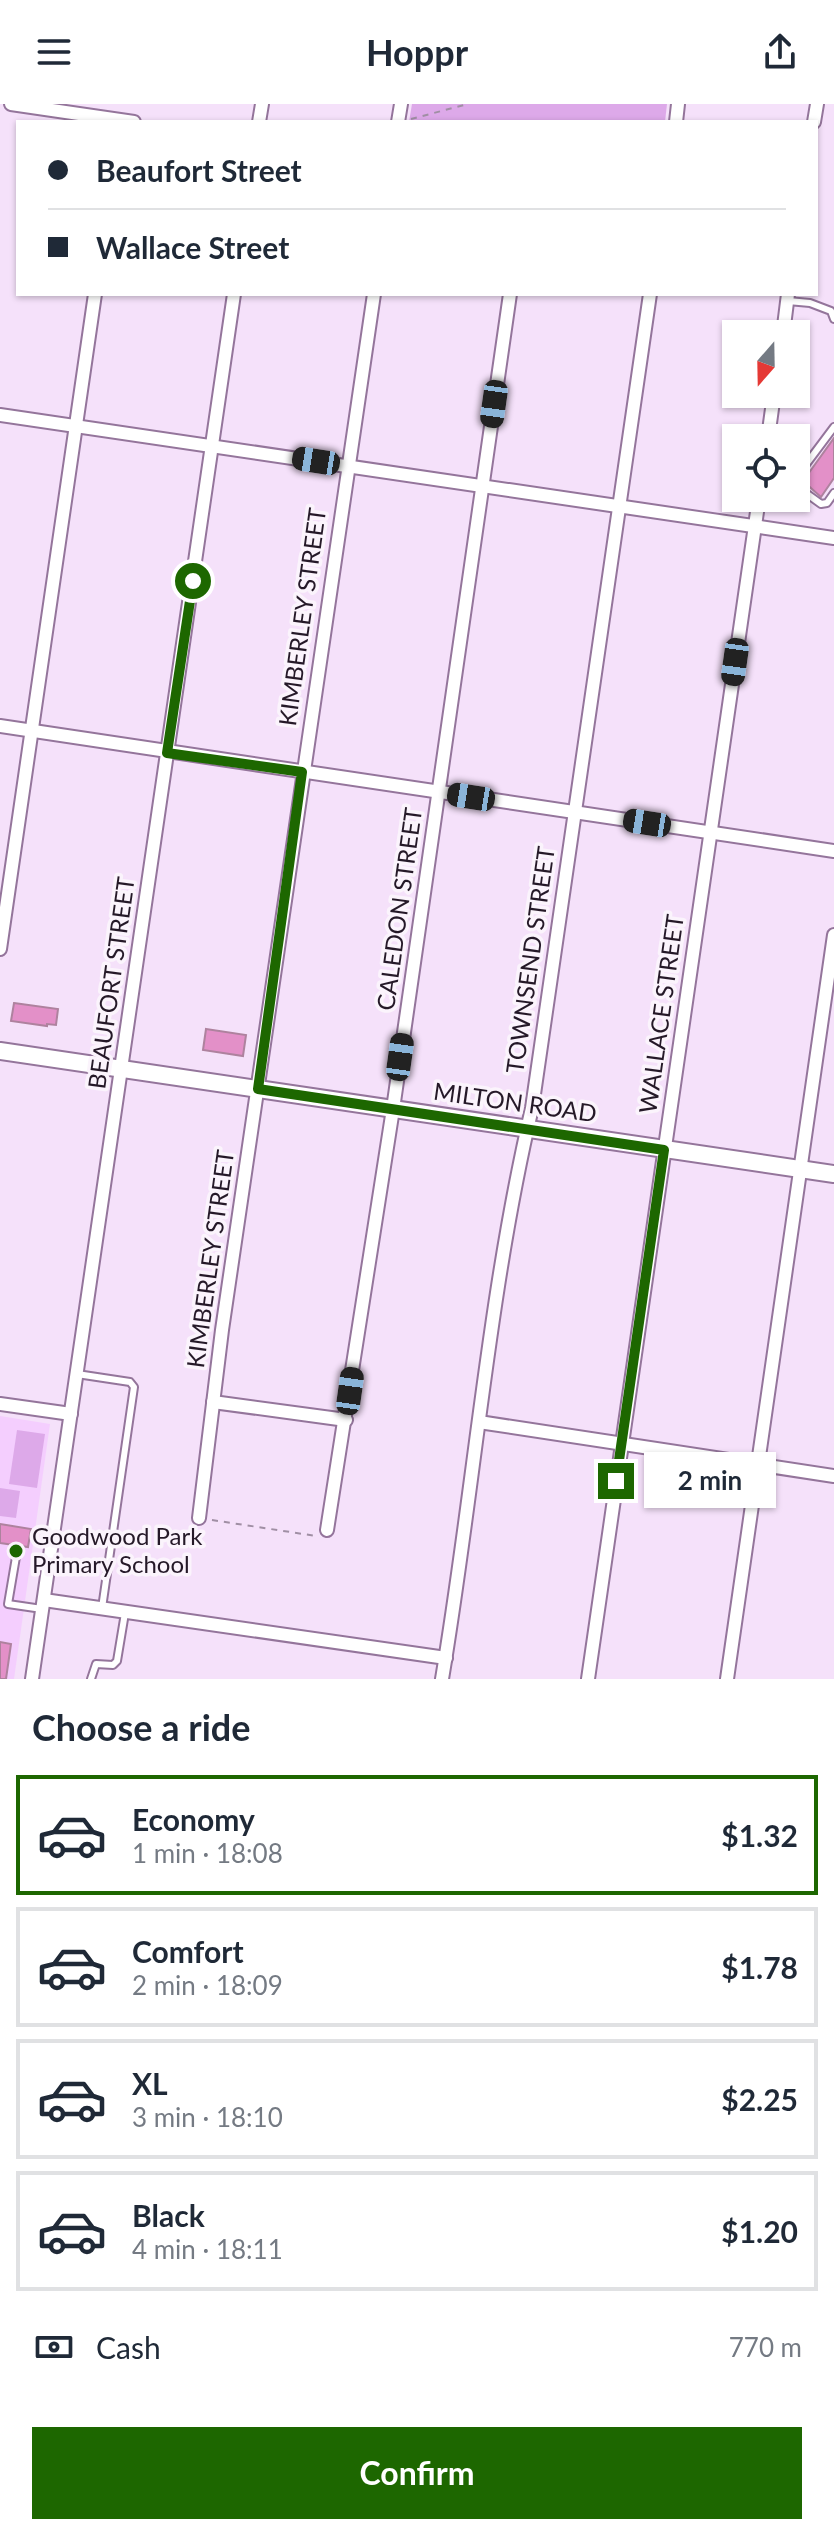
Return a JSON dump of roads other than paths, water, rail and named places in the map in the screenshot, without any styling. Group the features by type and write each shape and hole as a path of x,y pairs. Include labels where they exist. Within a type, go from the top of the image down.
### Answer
{"street":[{"path":"11,104 114,120"},
{"path":"0,949 95,296"},
{"name":"BEAUFORT STREET","path":"32,1679 234,296"},
{"name":"KIMBERLEY STREET","path":"199,1518 302,772 374,296"},
{"name":"CALEDON STREET","path":"327,1530 440,792 510,296"},
{"name":"TOWNSEND STREET","path":"442,1679 650,296"},
{"path":"785,320 788,298"},
{"path":"0,415 834,538"},
{"name":"WALLACE STREET","path":"588,1679 757,512"},
{"path":"0,726 834,851"},
{"path":"727,1679 834,935"},
{"name":"MILTON ROAD","path":"0,1051 834,1174"},
{"path":"213,1402 346,1420"},
{"path":"0,1404 71,1414"},
{"path":"479,1422 834,1476"},
{"path":"43,1604 102,1608 446,1658"}],"lane":[{"path":"788,298 832,308 834,319"},
{"path":"810,456 834,427"},
{"path":"810,496 818,502 827,503 834,493"},
{"path":"77,1374 130,1382 134,1387 102,1608"},
{"path":"16,1557 8,1604 43,1604"},
{"path":"91,1679 96,1664 113,1665 117,1661 125,1612"}],"place":[{"name":"Goodwood Park Primary School","path":"16,1551"}]}
